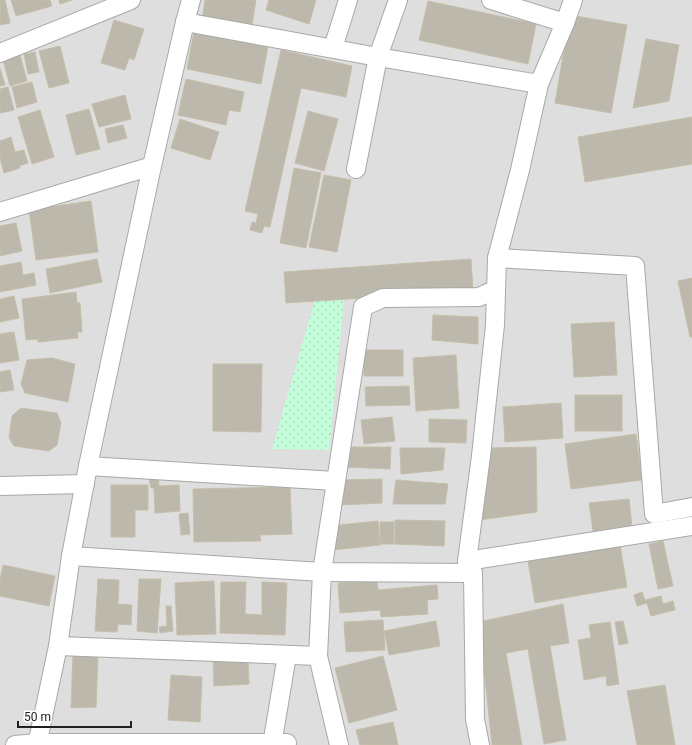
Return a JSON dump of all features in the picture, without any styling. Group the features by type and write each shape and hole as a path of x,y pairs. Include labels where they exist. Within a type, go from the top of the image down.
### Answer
{"street":[{"path":"0,53 131,0"},
{"path":"37,744 58,646 71,556 88,466 152,166 191,0"},
{"path":"333,48 348,0"},
{"path":"356,169 378,57 398,0"},
{"path":"491,0 565,23"},
{"path":"480,745 475,719 470,567 493,340 497,258 520,170 539,84 565,23 573,0"},
{"path":"185,22 539,84"},
{"path":"0,212 152,166"},
{"path":"497,258 635,266 654,514 692,508"},
{"path":"339,745 318,656 322,572 363,307 383,298 479,297 496,290"},
{"path":"88,466 335,481"},
{"path":"0,486 85,484"},
{"path":"71,556 322,572 470,567 692,526"},
{"path":"58,646 318,656"},
{"path":"15,745 277,744 287,655"}],"shaded area":[{"path":"0,0 692,0 692,745 0,745"}],"green space":[{"path":"345,292 329,450 272,449 316,296"}],"building":[{"path":"0,0 5,0 10,23 0,25"},
{"path":"11,0 50,0 52,6 16,16"},
{"path":"59,0 72,0 60,4"},
{"path":"205,0 256,0 251,31 202,21"},
{"path":"269,0 316,0 309,24 266,10"},
{"path":"428,1 536,24 528,64 419,40"},
{"path":"570,15 627,25 611,113 555,103"},
{"path":"114,20 144,29 134,60 129,58 125,70 101,63"},
{"path":"194,32 268,46 261,84 187,69"},
{"path":"646,39 679,45 669,101 633,108"},
{"path":"60,46 69,83 49,88 39,51"},
{"path":"281,50 352,66 346,97 301,88 270,227 264,226 262,233 250,230 252,222 256,223 258,214 245,211"},
{"path":"35,52 39,72 28,74 24,54"},
{"path":"20,55 27,81 10,86 3,60"},
{"path":"0,68 5,85 0,86"},
{"path":"186,79 244,92 240,112 229,110 226,125 178,115"},
{"path":"32,82 37,102 17,108 12,87"},
{"path":"8,87 14,110 0,113 0,89"},
{"path":"125,95 131,119 99,127 92,104"},
{"path":"89,109 100,149 76,155 66,115"},
{"path":"40,110 54,157 32,164 18,117"},
{"path":"308,111 338,119 324,171 295,163"},
{"path":"692,117 692,164 585,182 578,137"},
{"path":"180,119 219,132 210,160 171,148"},
{"path":"123,125 127,138 108,143 105,129"},
{"path":"11,137 15,152 24,150 28,163 19,166 20,168 4,173 0,158 0,141"},
{"path":"294,168 321,173 306,248 280,243"},
{"path":"324,175 351,180 337,252 309,247"},
{"path":"91,201 98,252 36,260 29,210"},
{"path":"16,223 22,251 0,256 0,226"},
{"path":"97,259 102,282 50,293 46,269"},
{"path":"471,259 473,291 286,303 284,272"},
{"path":"21,262 23,275 34,273 36,285 0,292 0,266"},
{"path":"692,278 692,337 690,337 678,281"},
{"path":"76,292 77,303 80,303 82,332 77,332 78,338 38,342 38,339 26,340 22,299"},
{"path":"14,296 19,318 0,322 0,299"},
{"path":"433,315 478,317 478,344 432,340"},
{"path":"614,322 617,375 574,377 571,324"},
{"path":"14,332 19,360 0,363 0,334"},
{"path":"363,350 403,350 403,376 364,376"},
{"path":"456,355 459,408 416,411 413,358"},
{"path":"52,358 75,364 68,402 25,393 21,384 27,360"},
{"path":"213,364 262,364 261,432 213,431"},
{"path":"10,370 14,390 0,392 0,372"},
{"path":"409,386 410,405 366,406 365,387"},
{"path":"575,395 622,395 622,431 575,431"},
{"path":"561,403 563,438 505,442 503,407"},
{"path":"21,408 57,413 61,423 57,445 49,451 14,446 9,438 12,416"},
{"path":"392,417 395,441 364,444 361,420"},
{"path":"429,419 467,420 466,443 429,442"},
{"path":"636,434 642,480 571,489 565,444"},
{"path":"347,447 391,447 390,469 345,467"},
{"path":"536,447 537,512 479,520 490,448"},
{"path":"400,448 445,448 443,470 401,474"},
{"path":"148,474 158,474 159,486 179,485 180,511 155,513 154,488 151,488"},
{"path":"382,479 382,503 341,505 340,480"},
{"path":"396,480 448,484 445,504 393,504"},
{"path":"111,485 148,485 148,510 135,510 135,537 111,537"},
{"path":"290,487 292,534 260,535 261,541 194,542 193,489"},
{"path":"629,499 632,527 593,531 589,503"},
{"path":"188,513 190,534 181,535 179,514"},
{"path":"395,520 445,521 444,546 395,544"},
{"path":"378,521 380,545 333,550 330,526"},
{"path":"380,522 394,522 394,544 380,544"},
{"path":"663,541 673,586 658,589 649,544"},
{"path":"620,545 627,587 535,603 528,561"},
{"path":"3,565 55,576 49,606 0,596 0,580"},
{"path":"98,579 119,580 118,604 132,605 131,625 118,624 117,632 95,631"},
{"path":"139,579 161,579 157,633 137,631"},
{"path":"377,580 378,590 437,585 438,599 427,600 428,614 381,617 380,610 340,613 338,583"},
{"path":"214,581 216,634 177,635 175,583"},
{"path":"221,582 246,582 245,614 262,615 262,582 287,583 285,635 220,633"},
{"path":"642,592 645,600 661,596 663,604 673,601 675,610 651,616 647,603 637,606 634,595"},
{"path":"563,604 569,643 550,646 566,740 544,744 528,649 506,653 522,745 492,745 479,622"},
{"path":"166,606 171,606 173,631 160,633 159,627 167,626"},
{"path":"383,620 385,650 346,652 344,622"},
{"path":"436,621 440,646 389,655 384,631"},
{"path":"623,621 628,643 619,645 615,622"},
{"path":"610,622 619,684 607,686 606,676 584,680 578,640 591,638 589,625"},
{"path":"73,653 98,654 96,707 71,708"},
{"path":"383,656 397,710 349,723 335,668"},
{"path":"248,657 249,684 214,686 213,658"},
{"path":"171,675 202,677 200,722 168,720"},
{"path":"665,685 675,745 637,745 627,691"},
{"path":"393,722 398,745 360,745 356,730"}]}
